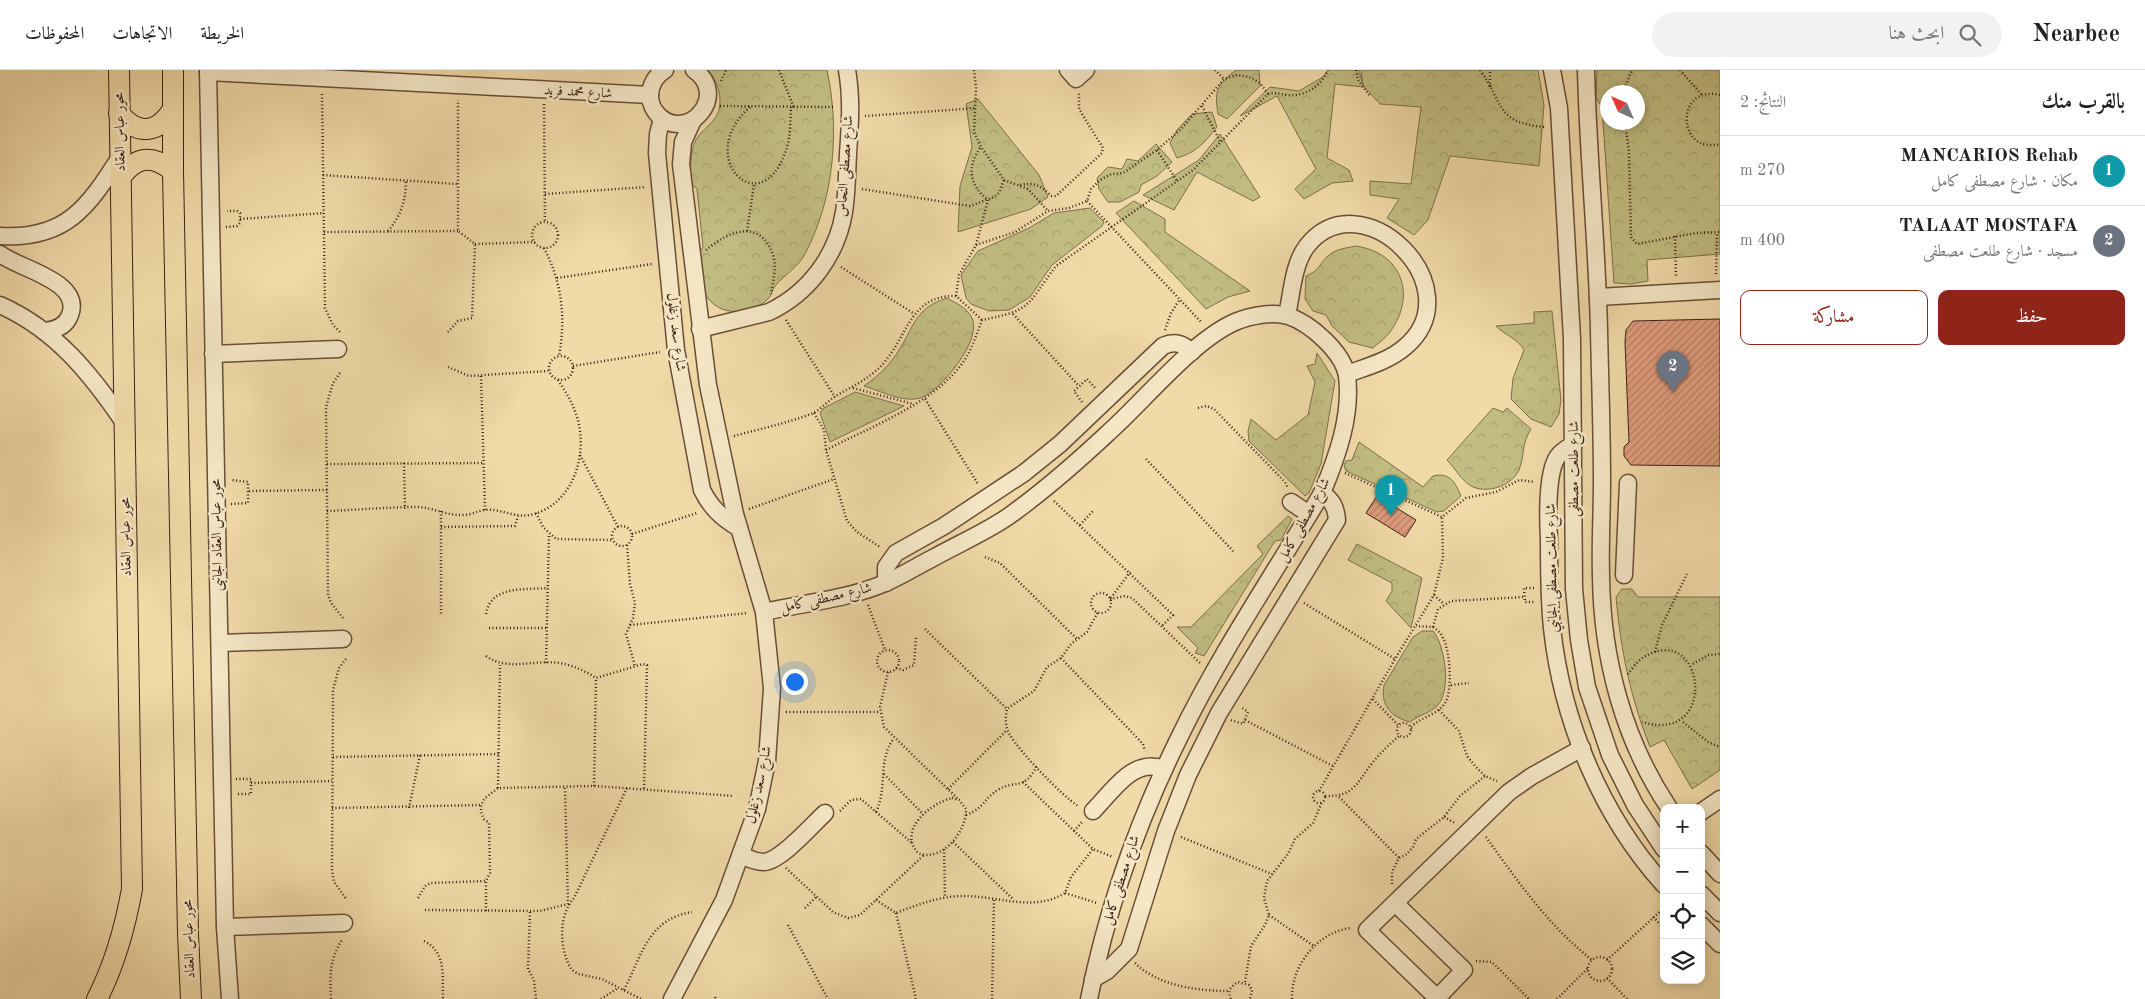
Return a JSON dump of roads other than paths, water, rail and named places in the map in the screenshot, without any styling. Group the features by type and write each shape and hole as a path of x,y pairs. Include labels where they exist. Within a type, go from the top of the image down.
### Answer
{"main road":[{"name":"محور عباس العقاد","path":"98,999 110,975 124,930 132,889 119,70"},
{"name":"محور عباس العقاد","path":"173,70 173,171 187,924 191,999"},
{"path":"119,113 128,124 140,129 154,128 166,121 173,109"},
{"path":"120,178 128,167 151,159 163,163 173,171"}],"street":[{"name":"شارع سعد زغلول","path":"672,999 724,900 742,855 757,809 763,780 772,688 764,612 737,521 718,440 700,329 681,164 683,142 693,120 706,106 708,88 704,80 694,70"},
{"name":"شارع مصطفى النحاس","path":"700,329 774,310 798,294 814,278 828,258 838,235 842,219 846,186 850,112 847,70"},
{"name":"شارع طلعت مصطفى","path":"1552,70 1559,108 1572,339 1574,589 1579,640 1587,687 1597,720 1622,782 1660,843"},
{"name":"شارع طلعت مصطفى","path":"1586,70 1598,296 1602,481 1601,587 1605,635 1615,688 1624,717 1643,763 1667,804"},
{"name":"شارع محمد فريد","path":"208,71 650,95"},
{"name":"محور عباس العقاد الجانبى","path":"208,71 224,787 225,927 230,999"},
{"path":"662,71 651,86 650,95 656,112 662,119 672,123 683,124 693,120"},
{"name":"شارع سعد زغلول","path":"662,119 658,134 657,153 676,350 702,490 713,508 725,520 737,521"},
{"path":"0,236 38,234 74,217 94,197 120,157"},
{"path":"1286,315 1300,257 1319,235 1332,228 1346,224 1364,226 1381,232 1409,254 1419,270 1425,286 1428,305 1417,334 1394,356 1347,374"},
{"path":"0,254 58,283 68,293 72,307 66,322 60,327 46,332"},
{"path":"1598,296 1718,290"},
{"path":"0,305 46,332 75,357 91,376 124,424"},
{"name":"شارع مصطفى كامل","path":"764,612 862,591 886,583 1008,516 1042,490 1134,410 1192,352 1214,334 1244,319 1261,315 1286,315 1306,325 1323,338 1337,355 1347,374 1345,422 1332,467 1322,493 1213,676 1164,769 1126,862 1111,907 1089,999"},
{"path":"886,583 886,567 896,553 944,526 1024,473 1060,444 1163,346 1173,342 1183,344 1192,352"},
{"path":"213,354 338,349"},
{"name":"شارع طلعت مصطفى الجانبي","path":"1574,444 1559,455 1554,463 1549,526 1552,627 1566,701 1582,748 1611,813 1630,843 1660,880"},
{"path":"1624,575 1628,482"},
{"path":"1093,979 1107,971 1129,949 1166,831 1188,775 1219,713 1337,520 1333,504 1322,493"},
{"path":"1290,498 1309,514"},
{"path":"220,643 343,639"},
{"path":"1395,903 1464,970 1436,997 1367,930 1509,792 1532,776 1582,748"},
{"path":"1093,811 1130,773 1146,765 1164,769"},
{"path":"1705,809 1720,799"},
{"path":"742,855 758,861 776,859 830,815"},
{"path":"1705,857 1720,874"},
{"path":"1705,898 1720,913"},
{"path":"225,927 343,931"},
{"path":"1705,929 1720,944"}],"place":[{"name":"TALAAT MOSTAFA","path":"1673,392"},
{"name":"MANCARIOS Rehab","path":"1391,516"}]}
